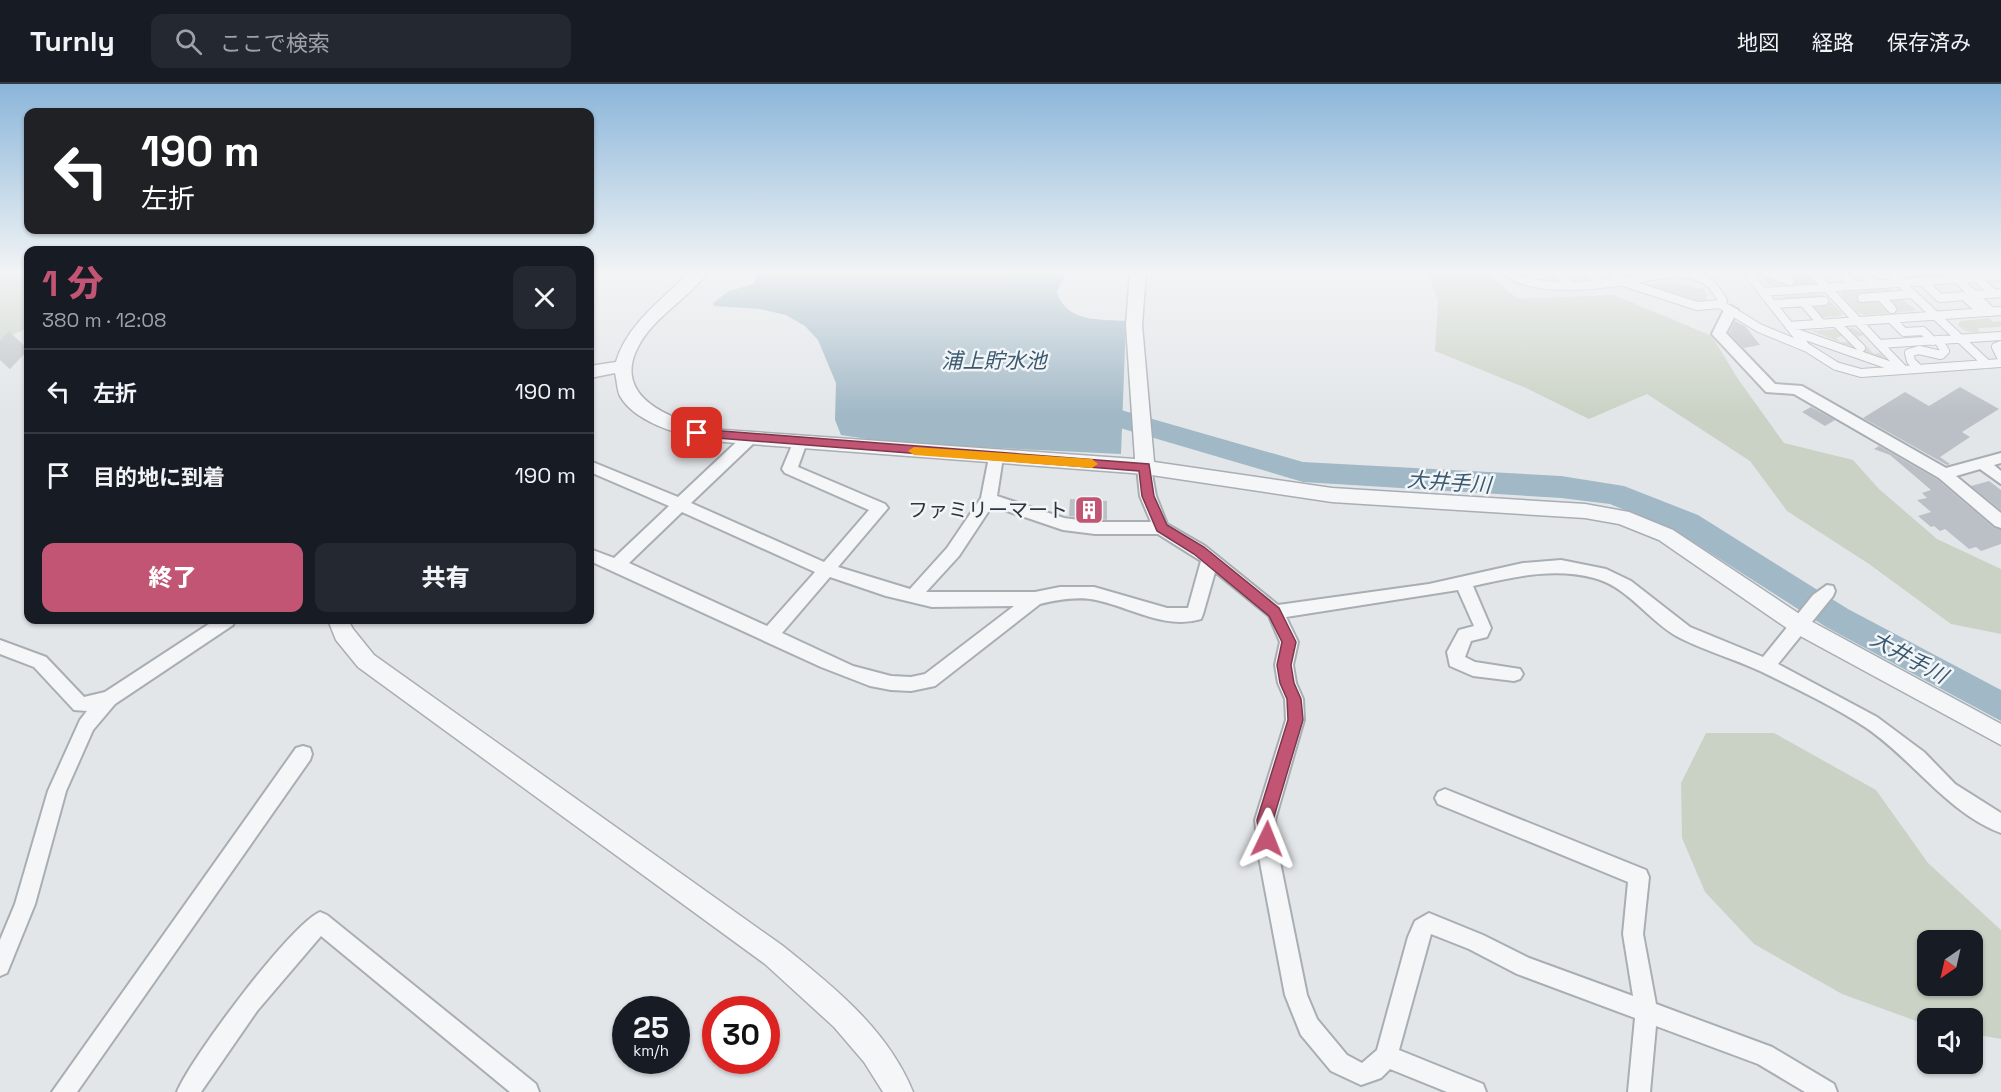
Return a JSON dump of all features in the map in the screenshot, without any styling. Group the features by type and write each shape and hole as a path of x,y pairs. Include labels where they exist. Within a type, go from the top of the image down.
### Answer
{"street":[{"path":"651,319 629,346 623,366 628,394 655,417 697,433 1145,467 1332,495 1585,510 1622,517 1666,535 2001,735"},
{"path":"1134,319 1148,496 1161,528"},
{"path":"1722,319 1719,334 1771,390 1797,389 1944,474 2001,522"},
{"path":"594,371 623,366"},
{"path":"618,565 750,438"},
{"path":"770,635 827,572 880,508 790,469 800,442"},
{"path":"914,596 953,552 989,499 996,457"},
{"path":"1944,474 2001,458"},
{"path":"1982,463 2001,479"},
{"path":"594,468 682,505 827,572 869,586 932,600 1035,599 1060,593 1094,593 1167,615 1195,614 1210,560"},
{"path":"989,499 1063,524 1095,528 1161,528 1210,560 1275,612 1289,642 1284,665 1287,683 1294,699 1295,720 1265,820 1269,857 1296,995 1309,1027 1340,1063 1361,1074 1373,1071 1386,1056 1418,937 1422,928 1429,923 1476,942 1524,967 1764,1055 1826,1092"},
{"path":"594,556 618,565 830,664 879,679 915,686 929,681 1035,599"},
{"path":"1275,612 1429,590 1523,569 1561,566 1600,573 1625,586 1684,632 1766,666 1871,722 1917,758 1948,790 2001,824"},
{"path":"1463,582 1483,628 1480,632 1465,634 1456,652 1456,661 1473,669 1514,674"},
{"path":"1766,666 1827,591"},
{"path":"0,966 25,904 57,791 86,725 109,699 221,624"},
{"path":"340,624 344,634 366,660 774,955 832,1003 862,1035 899,1092"},
{"path":"0,647 40,662 80,705 109,699"},
{"path":"63,1092 303,754"},
{"path":"1445,798 1639,878 1633,934 1646,1011 1639,1092"},
{"path":"188,1092 248,1005 287,956 320,922 528,1092"},
{"path":"1386,1056 1475,1092"}],"lane":[{"path":"1744,319 1759,328 1806,347 1836,366 1861,373 2001,363"},
{"path":"1784,319 1806,347"},
{"path":"1818,319 1822,324"},
{"path":"1792,329 1822,324 1890,319"},
{"path":"1891,319 1904,332 1923,331 1944,351 1941,355 1919,350 1909,353 1911,361 1919,369"},
{"path":"1938,319 1987,364"},
{"path":"1857,321 1904,370"},
{"path":"1836,323 1861,348"},
{"path":"1792,329 1904,370"},
{"path":"1879,344 2001,336"},
{"path":"1840,340 1851,339"},
{"path":"2001,345 1996,347 2001,357"}],"shaded area":[{"path":"0,319 24,319 24,330 0,340"},
{"path":"1437,319 1671,319 1712,336 1738,379 1784,443 1853,460 1879,489 1937,539 2001,569 2001,634 1951,624 1869,564 1787,511 1750,461 1647,394 1589,419 1526,388 1435,351"},
{"path":"1990,319 1993,322 2001,321 2001,327 1977,328 1980,332 1965,331 1958,325 1960,321"},
{"path":"1853,328 1864,335 1857,337 1874,354 1880,353 1885,358 1877,357 1812,331 1836,329 1844,335 1836,338 1840,342 1851,342 1846,329"},
{"path":"1706,733 1774,733 1876,790 1928,863 2001,930 2001,1039 1983,1036 1983,1008 1917,1008 1917,1021 1842,994 1754,944 1705,892 1682,838 1681,783"}],"water":[{"name":"浦上貯水池","path":"793,319 1126,321 1121,454 893,443 841,435 835,420 836,383 818,340 805,326"}],"building":[{"path":"1735,321 1745,326 1760,345 1744,348 1729,333"},
{"path":"1960,387 1999,409 1962,432 1970,437 1940,457 1950,464 1947,465 1863,418 1905,392 1929,406"},
{"path":"1811,407 1835,420 1825,426 1802,412"},
{"path":"1879,446 1938,480 1994,528 2001,530 2001,544 1981,551 1976,547 1969,549 1945,529 1940,531 1934,526 1931,527 1918,516 1931,512 1917,500 1927,498 1922,493 1931,490 1890,455 1874,449"},
{"path":"1989,481 2001,490 2001,510 1971,486"},
{"name":"ファミリーマート","path":"1070,499 1107,501 1107,520 1069,516"}],"waterway":[{"name":"大井手川","path":"1079,414 1121,419 1303,472 1561,487 1614,494 1687,523 1837,618 2001,707"}],"tunnel":[{"path":"0,360 24,334"}],"slow traffic":[{"path":"914,451 1092,464"}],"place":[{"name":"ファミリーマート","path":"1089,510"}],"route":[{"path":"697,433 949,454 1145,467 1148,496 1161,528 1199,550 1275,612 1289,642 1284,665 1287,683 1294,699 1295,720 1265,820 1267,839"}]}
